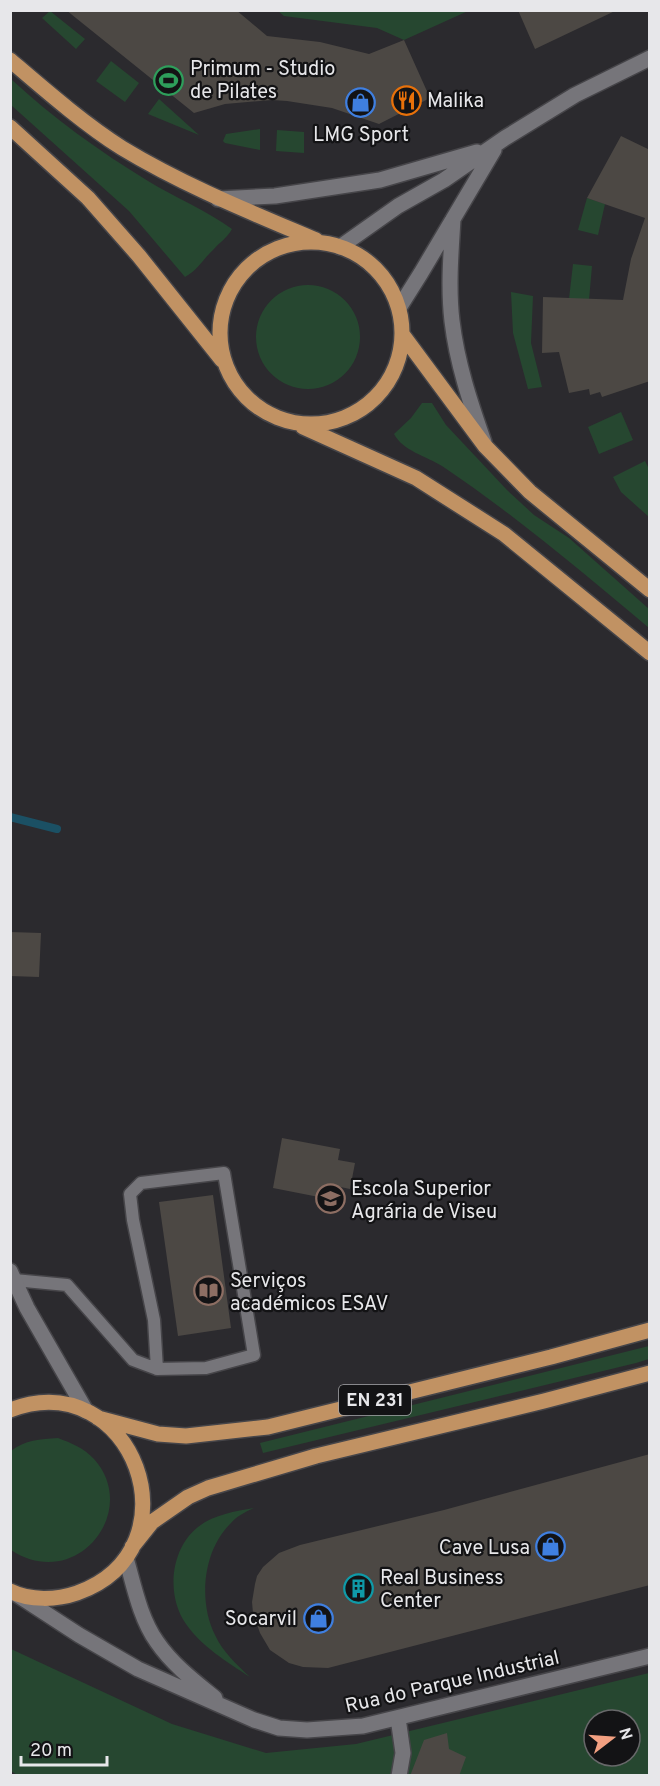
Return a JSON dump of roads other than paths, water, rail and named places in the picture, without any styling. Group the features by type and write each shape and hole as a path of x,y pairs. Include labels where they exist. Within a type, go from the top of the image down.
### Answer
{"main road":[{"path":"10,60 121,147 219,199 322,242 348,249 370,263 387,283 399,308 402,334 398,360 387,384 369,404 347,418 321,425 294,423"},
{"path":"10,128 88,198 139,256 224,363 235,384 250,402 271,416 294,423 416,478 504,534 650,653"},
{"path":"224,363 219,332 225,302 240,275 263,255 291,243 322,242"},
{"path":"402,334 485,446 530,492 650,590"},
{"name":"EN 231","path":"10,1410 24,1405 50,1403 158,1434 186,1436 268,1427 551,1357 650,1330"},
{"name":"EN 231","path":"13,1592 45,1599 69,1596 91,1588 110,1575 152,1522 188,1497 208,1488 316,1456 650,1373"},
{"name":"EN 231","path":"92,1414 119,1436 134,1458 142,1483 144,1509 138,1535 129,1552"}],"street":[{"path":"340,247 398,206 444,180 505,138 575,95 650,58"},
{"path":"219,199 275,196 380,180 497,145"},
{"path":"399,308 497,145"},
{"path":"453,219 450,273 452,321 465,385 485,446"},
{"path":"12,1276 52,1354 92,1414"},
{"name":"Rua do Parque Industrial","path":"129,1552 141,1608 156,1642 178,1668 228,1709"},
{"name":"Rua do Parque Industrial","path":"13,1592 79,1635 138,1669 228,1709 279,1728 307,1730 363,1726 650,1656"},
{"path":"398,1718 403,1753 399,1776"}],"lane":[{"path":"12,1276 67,1285 134,1360 158,1369 206,1368 254,1355 224,1173 141,1182 130,1194 133,1220 154,1320 158,1369"}],"waterway":[{"path":"10,817 57,829"}],"place":[{"name":"Primum - Studio de Pilates","path":"169,80"},
{"name":"Malika","path":"406,100"},
{"name":"LMG Sport","path":"361,103"},
{"name":"Escola Superior Agrária de Viseu","path":"330,1199"},
{"name":"Serviços académicos ESAV","path":"209,1291"},
{"name":"Cave Lusa","path":"551,1547"},
{"name":"Real Business Center","path":"359,1589"},
{"name":"Socarvil","path":"318,1618"}]}
